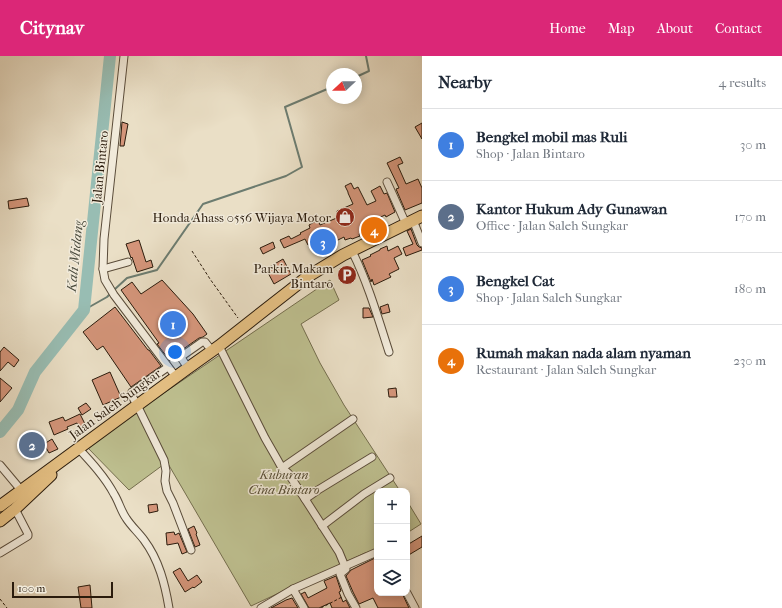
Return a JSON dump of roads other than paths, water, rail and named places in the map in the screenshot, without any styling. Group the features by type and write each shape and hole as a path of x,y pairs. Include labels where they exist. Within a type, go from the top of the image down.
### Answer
{"highway":[{"name":"Jalan Saleh Sungkar","path":"0,506 215,349 307,277 352,251 414,220"},
{"name":"Jalan Saleh Sungkar","path":"0,521 15,510 51,476 64,458"}],"street":[{"name":"Jalan Bintaro","path":"124,56 104,239 103,269 105,280 109,288 176,377"},
{"path":"387,182 414,220 422,243"},
{"path":"352,251 370,294 389,352"},
{"path":"103,269 128,262"},
{"path":"215,349 282,468 288,474 305,499 339,552 346,569 340,574 348,594 356,608"},
{"path":"168,367 131,394 164,460 167,491 191,550"},
{"path":"282,468 353,419"},
{"path":"78,448 110,486 127,520 143,538 151,550 160,568 169,608"},
{"path":"305,499 372,457"},
{"path":"0,465 21,490"},
{"path":"322,526 364,494 390,478"},
{"path":"0,553 28,536 15,510"},
{"path":"261,608 294,589 374,553"},
{"path":"294,589 301,607"},
{"path":"409,596 415,608"}],"waterway":[{"name":"Kali Midang","path":"0,432 18,410 35,372 84,310 110,56"},
{"path":"362,74 369,71 366,56"},
{"path":"114,290 127,278 157,270 203,204 286,176 302,167 285,107 326,90"},
{"path":"84,310 107,297 111,293"}],"place":[{"name":"Honda Ahass 0556 Wijaya Motor","path":"345,217"},
{"name":"Rumah makan nada alam nyaman","path":"374,230"},
{"name":"Bengkel Cat","path":"323,242"},
{"name":"Parkir Makam Bintaro","path":"347,275"},
{"name":"Bengkel mobil mas Ruli","path":"173,324"},
{"name":"Kantor Hukum Ady Gunawan","path":"32,445"}],"park label":[{"name":"Kuburan Cina Bintaro","path":"284,482"}]}
